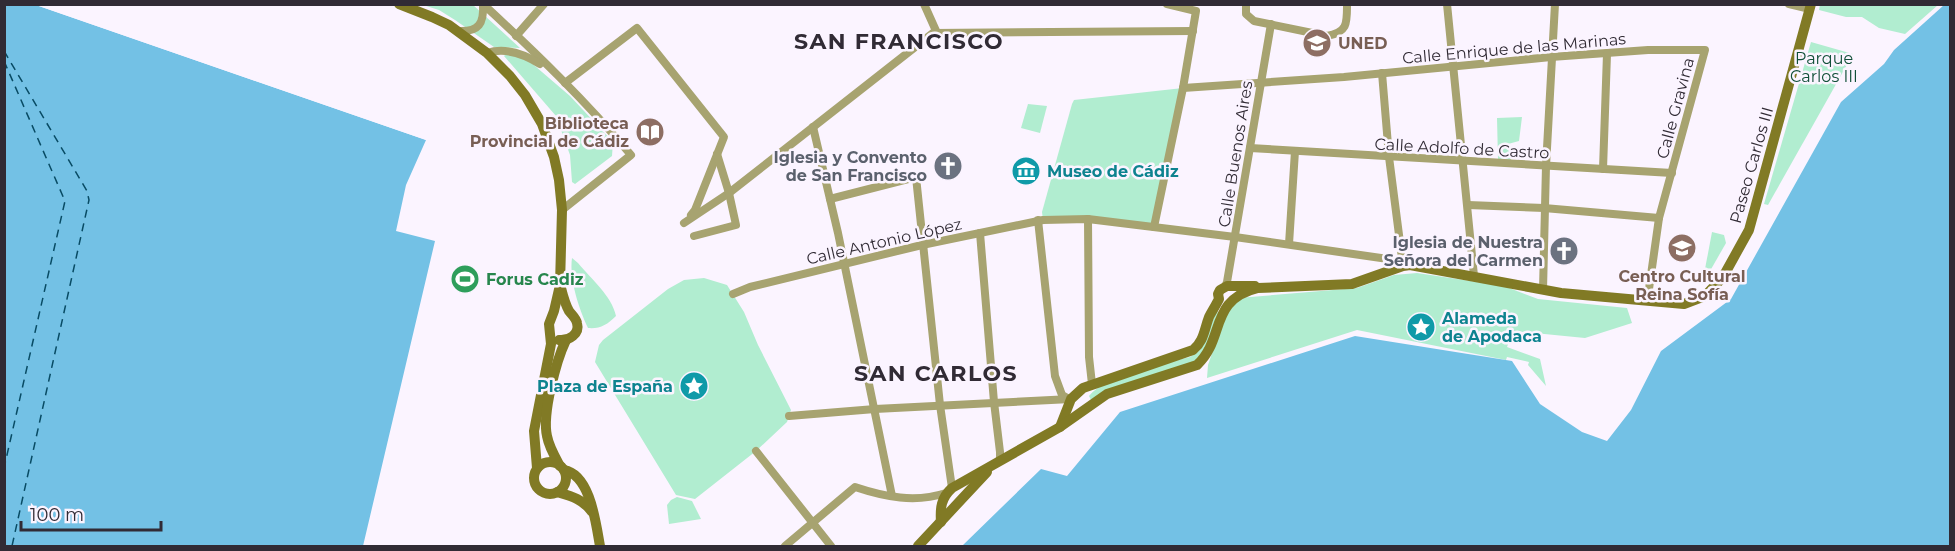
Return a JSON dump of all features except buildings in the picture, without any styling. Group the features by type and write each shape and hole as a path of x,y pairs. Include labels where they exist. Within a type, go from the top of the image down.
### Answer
{"street":[{"path":"399,4 432,17 458,31 487,53 525,95 542,124 557,170 562,210 560,285 549,324 551,344 534,430 537,468 534,479 538,488 546,493 557,492 584,502 595,517"},
{"path":"516,36 544,4"},
{"path":"924,4 937,33"},
{"path":"1154,227 1183,88 1196,11 1167,4"},
{"path":"1246,4 1246,14 1254,21 1327,36 1344,28 1347,23 1347,4"},
{"path":"1447,4 1474,276"},
{"path":"1543,290 1544,208 1555,4"},
{"path":"1789,4 1810,7"},
{"path":"458,31 467,31 478,26 484,16 483,5"},
{"path":"483,5 565,83 631,155 562,210"},
{"name":"Paseo Carlos III","path":"1650,300 1684,304 1705,296 1718,284 1749,230 1810,7"},
{"name":"Calle Buenos Aires","path":"1228,287 1271,24"},
{"path":"565,83 637,28 724,137 695,210 684,223 729,193 930,35 937,33 1193,31"},
{"name":"Calle Enrique de las Marinas","path":"1183,88 1551,57 1648,50 1705,50"},
{"name":"Calle Gravina","path":"1650,300 1649,289 1659,219 1705,50"},
{"path":"487,53 505,51 519,53 551,70"},
{"path":"1603,169 1607,54"},
{"path":"1382,73 1389,157 1403,266"},
{"path":"813,127 844,263 892,496"},
{"name":"Calle Adolfo de Castro","path":"1250,148 1672,173"},
{"path":"1289,244 1295,151"},
{"path":"694,236 736,225 717,154"},
{"path":"830,199 916,177 949,491 940,510 941,522"},
{"path":"1468,205 1544,208 1659,219"},
{"path":"1088,219 1089,357 1092,384"},
{"name":"Calle Antonio López","path":"733,294 750,287 844,263 1040,220 1088,219 1235,237 1388,259 1403,266"},
{"path":"1040,220 1055,376 1062,395 1071,399"},
{"path":"918,546 998,462 1000,456 980,233"},
{"path":"785,546 855,487 917,500 932,498 949,491 1060,428 1107,394 1197,365 1206,357 1210,349 1227,300 1249,290 1352,284 1403,266 1474,276 1561,293 1650,300"},
{"path":"557,492 566,480 549,444 546,429 553,379 559,356 566,340 574,335 577,328 576,320 571,314 560,285"},
{"path":"1228,287 1249,285 1258,288"},
{"path":"1060,428 1071,399 1083,388 1193,350 1199,345 1209,316 1235,293 1228,287"},
{"path":"552,317 563,312 571,314"},
{"path":"550,333 558,339 566,340"},
{"path":"789,416 875,408 1071,399"},
{"path":"756,451 831,546"},
{"path":"537,468 550,462 574,474 591,501 600,546"}],"green space":[{"path":"1820,4 1938,5 1905,34 1879,28 1862,17 1846,17 1819,10"},
{"path":"423,5 473,5 520,48 494,47 439,10"},
{"name":"Parque Carlos III","path":"1811,42 1853,54 1768,205 1764,204"},
{"path":"507,53 528,60 570,96 613,142 612,156 575,184 572,182 570,155 556,116 504,56"},
{"path":"1183,88 1154,227 1043,220 1042,212 1074,100"},
{"path":"1028,104 1047,106 1040,133 1021,128"},
{"path":"1522,117 1519,141 1508,144 1511,160 1498,160 1497,118"},
{"path":"1712,232 1724,235 1726,243 1702,285"},
{"path":"572,258 600,288 614,309 616,316 603,326 588,328 576,294 571,266"},
{"name":"Alameda de Apodaca","path":"1417,273 1504,286 1538,299 1627,308 1632,323 1585,338 1513,331 1507,347 1540,359 1546,386 1528,365 1529,362 1507,357 1506,360 1357,330 1207,378 1208,365 1226,313 1238,298 1357,288 1394,275"},
{"name":"Plaza de España","path":"704,278 727,285 744,312 791,410 787,422 756,451 695,499 676,495 595,362 599,345 603,340 668,289 684,280"},
{"path":"1217,311 1208,347 1194,365 1091,400 1089,396 1108,382 1190,357 1199,351"},
{"path":"677,497 692,501 701,519 669,524 667,505"}],"water":[{"path":"4,5 36,5 426,140 406,185 396,231 435,241 363,546 5,546"},
{"path":"1944,5 1950,5 1950,546 962,546 1041,469 1067,476 1120,412 1355,336 1512,361 1540,404 1582,432 1607,441 1631,410 1661,351 1731,299 1841,102 1884,64 1894,50"}],"pier":[{"path":"45,4 426,137 426,140 36,5"}],"ferry route":[{"path":"4,51 87,191 89,200 12,546"},
{"path":"4,61 65,201 4,468"}],"place":[{"name":"UNED","path":"1317,43"},
{"name":"Biblioteca Provincial de Cádiz","path":"650,132"},
{"name":"Iglesia y Convento de San Francisco","path":"948,166"},
{"name":"Museo de Cádiz","path":"1026,171"},
{"name":"Centro Cultural Reina Sofía","path":"1682,248"},
{"name":"Iglesia de Nuestra Señora del Carmen","path":"1564,251"},
{"name":"Forus Cadiz","path":"465,279"},
{"name":"Alameda de Apodaca","path":"1421,327"},
{"name":"Plaza de España","path":"694,386"}],"district":[{"name":"SAN FRANCISCO","path":"899,41"},
{"name":"SAN CARLOS","path":"936,373"}]}
